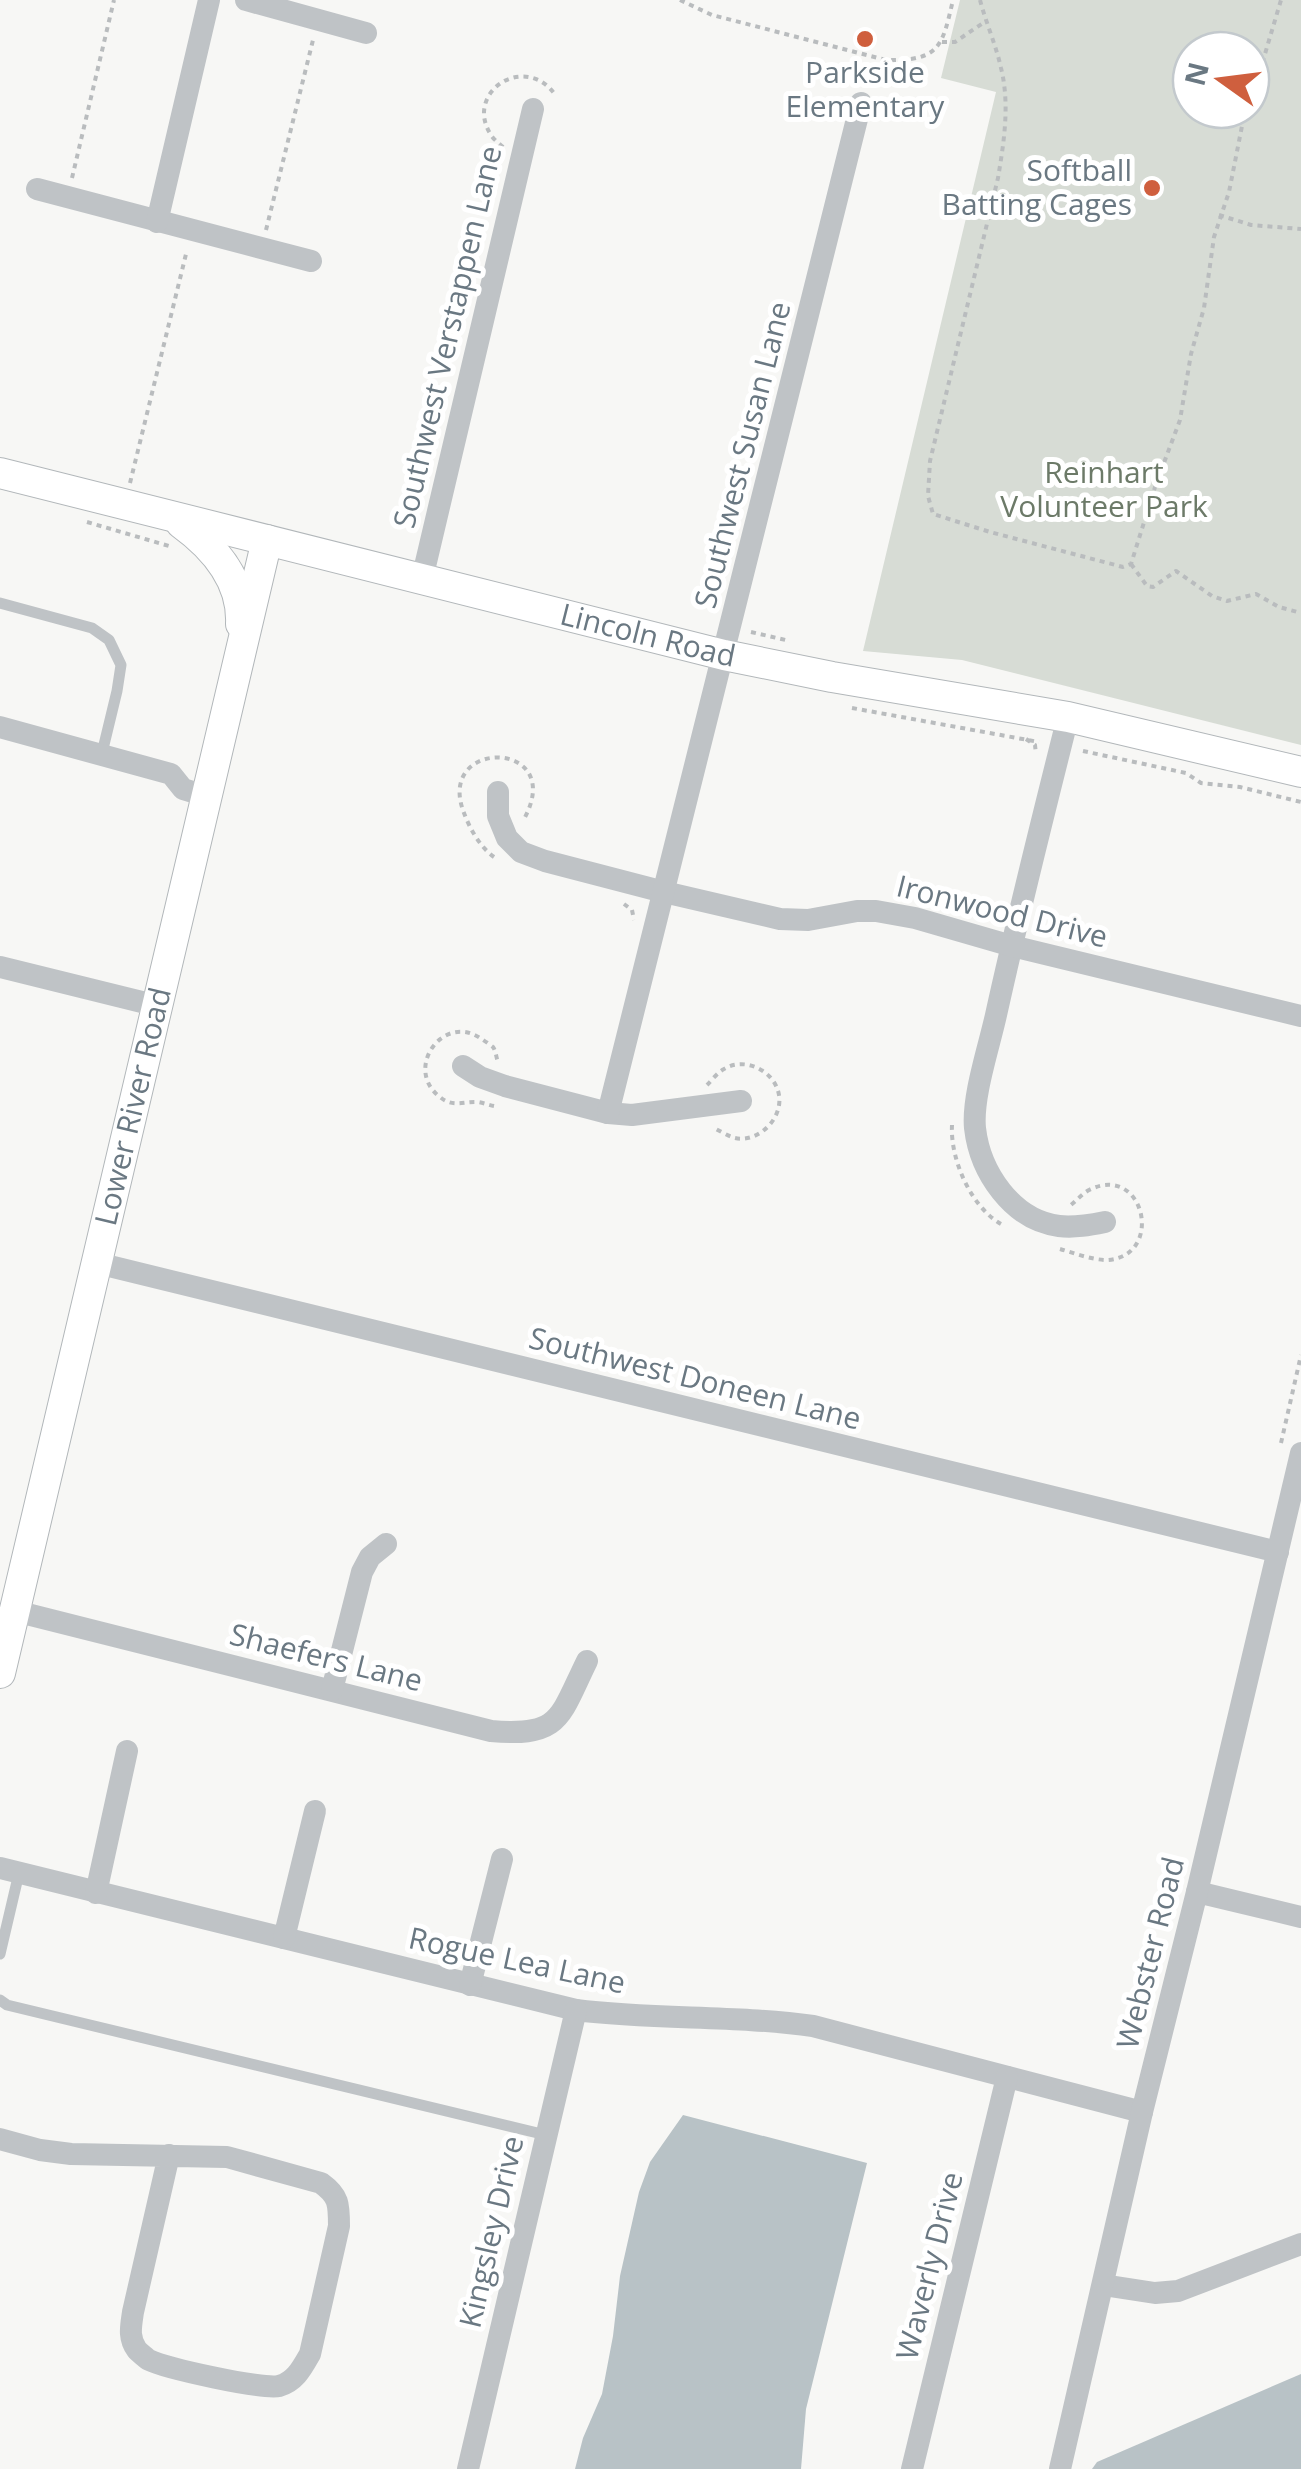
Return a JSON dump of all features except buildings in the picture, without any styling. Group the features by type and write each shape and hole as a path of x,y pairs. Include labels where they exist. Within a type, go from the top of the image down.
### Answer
{"street":[{"path":"157,222 210,0"},
{"path":"246,0 366,33"},
{"name":"Southwest Susan Lane","path":"608,1113 860,103"},
{"name":"Southwest Verstappen Lane","path":"422,579 533,109"},
{"path":"37,189 312,262"},
{"name":"Lincoln Road","path":"0,472 422,579 728,641 832,677 1067,741 1301,772"},
{"path":"170,515 199,536 229,573 242,611 240,653"},
{"name":"Lower River Road","path":"0,1673 267,540"},
{"path":"0,727 171,774 188,765 209,783"},
{"path":"1067,741 1012,946 975,1124 980,1154 994,1183 1011,1202 1057,1226 1105,1222"},
{"name":"Ironwood Drive","path":"498,792 498,816 507,838 521,852 545,861 780,919 808,920 857,911 915,918 1012,946 1301,1016"},
{"path":"0,967 158,1006"},
{"path":"463,1066 505,1086 608,1113 632,1116 741,1101"},
{"name":"Southwest Doneen Lane","path":"96,1263 1278,1552"},
{"name":"Webster Road","path":"1060,2469 1301,1453"},
{"path":"332,1690 362,1572 370,1558 386,1544"},
{"name":"Shaefers Lane","path":"14,1611 490,1731 540,1730 556,1720 587,1661"},
{"path":"96,1893 127,1751"},
{"path":"284,1938 314,1811"},
{"path":"470,1985 502,1859"},
{"name":"Rogue Lea Lane","path":"9,1870 576,2010 630,2016 770,2020 813,2026 1142,2112"},
{"path":"1197,1892 1301,1917"},
{"name":"Kingsley Drive","path":"468,2469 576,2010"},
{"name":"Waverly Drive","path":"912,2469 1007,2077"},
{"path":"0,2139 71,2154 169,2155 227,2157 321,2183 334,2192 340,2226 310,2354 290,2382 277,2387 247,2385 147,2359 135,2348 130,2332 133,2312 169,2155"},
{"path":"1102,2285 1154,2293 1178,2291 1301,2244"}],"lane":[{"path":"0,604 92,628 109,640 121,665 102,753"},
{"path":"0,1954 9,1870"},
{"path":"0,2000 7,2005 546,2135"}],"path":[{"path":"67,198 114,0"},
{"path":"680,0 712,15 886,60 917,58 932,52 942,42 953,0"},
{"path":"980,0 1001,68 1005,136 930,461 928,496 933,514 1123,567 1131,564"},
{"path":"1271,34 1281,0"},
{"path":"262,249 318,20"},
{"path":"942,42 955,42 986,21"},
{"path":"1131,564 1180,420 1191,354 1204,308 1214,237 1229,192 1240,130"},
{"path":"1220,216 1251,225 1301,229"},
{"path":"122,487 132,482 192,231"},
{"path":"83,521 172,546"},
{"path":"1131,564 1147,586 1153,587 1176,572 1212,596 1227,600 1256,594 1280,607 1301,612"},
{"path":"728,641 801,644"},
{"path":"850,707 1026,738 1067,741 1088,752 1186,774 1212,785 1240,787 1301,802"},
{"path":"1026,738 1035,745 1037,758"},
{"path":"1067,741 1088,752"},
{"path":"502,863 487,852 468,825 461,805 461,785 468,769 486,756 506,757 526,769 534,788 532,805 523,821"},
{"path":"622,902 632,910 635,927"},
{"path":"496,1106 478,1102 458,1105 441,1098 427,1082 424,1065 434,1044 453,1031 473,1033 493,1046 499,1064"},
{"path":"704,1088 726,1067 748,1064 768,1074 779,1096 774,1121 757,1136 738,1139 709,1126"},
{"path":"953,1117 956,1164 971,1194 994,1220 1009,1228"},
{"path":"1054,1247 1107,1260 1126,1254 1139,1240 1143,1222 1137,1200 1122,1187 1102,1185 1085,1192 1066,1209"}],"green space":[{"name":"Reinhart Volunteer Park","path":"960,0 1301,0 1301,745 962,660 863,651 996,92 941,78"}],"shaded area":[{"path":"683,2115 867,2163 806,2409 801,2469 575,2469 602,2394 620,2276 639,2192 650,2162"},
{"path":"1301,2374 1301,2469 1092,2469 1097,2462"}],"place":[{"name":"Parkside Elementary","path":"865,39"},
{"name":"Softball Batting Cages","path":"1152,188"}]}
